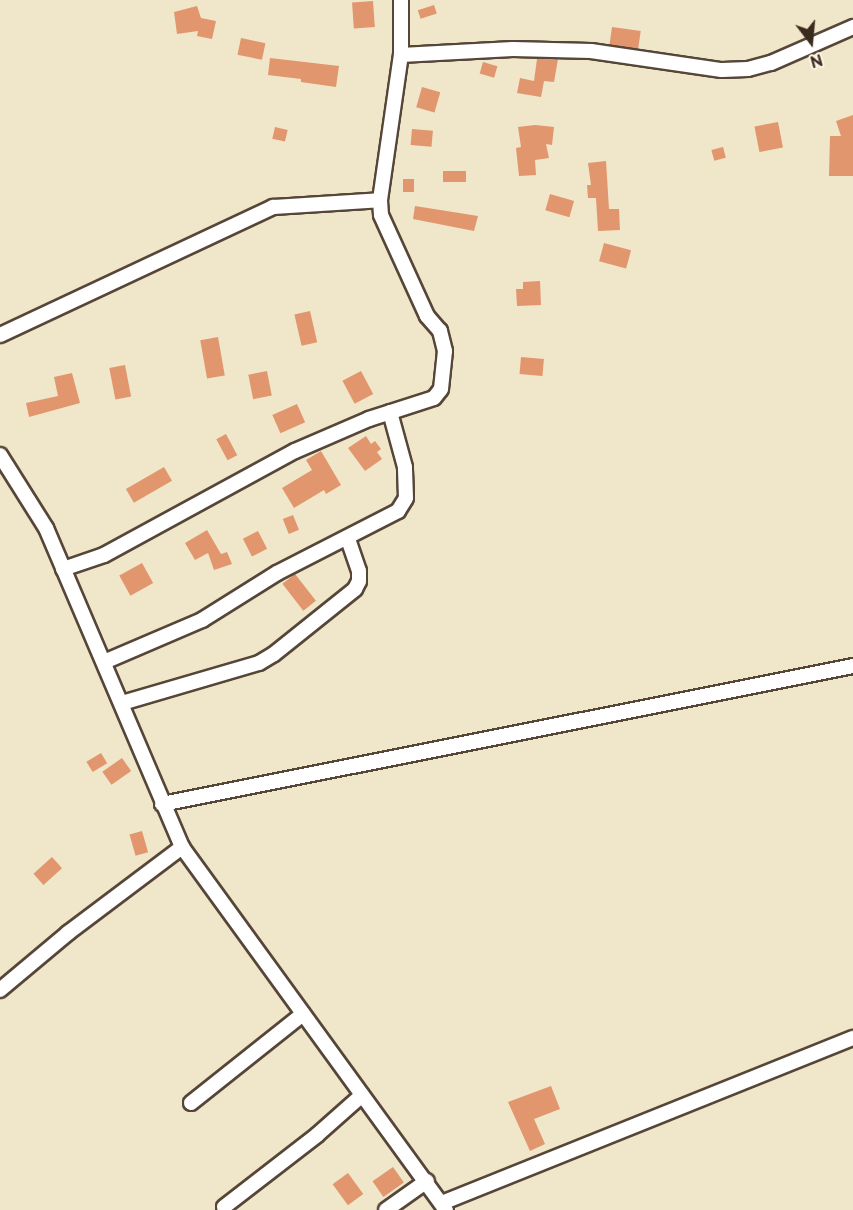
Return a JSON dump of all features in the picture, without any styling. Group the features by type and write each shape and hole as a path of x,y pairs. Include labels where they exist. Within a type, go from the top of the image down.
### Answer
{"street":[{"path":"63,569 104,555 295,452 390,412 434,398 441,389 445,351 440,331 427,316 381,215 380,200 401,55 401,0"},
{"path":"401,55 513,49 591,51 722,70 748,69 771,63 853,27"},
{"path":"0,335 273,207 380,200"},
{"path":"104,662 202,620 277,573 348,539 398,511 406,498 405,467 390,412"},
{"path":"0,455 46,528 182,847 444,1207 853,1038"},
{"path":"122,704 259,663 274,654 355,589 359,581 359,571 348,539"},
{"path":"162,804 853,666"},
{"path":"0,990 68,933 182,847"},
{"path":"191,1103 303,1014"},
{"path":"224,1207 318,1135 362,1095"},
{"path":"386,1210 427,1181"}],"building":[{"path":"373,1 375,27 354,28 352,2"},
{"path":"434,5 437,14 421,19 418,10"},
{"path":"197,6 201,18 216,21 212,39 197,36 198,31 177,34 174,12"},
{"path":"612,27 641,31 638,49 609,45"},
{"path":"241,38 265,43 262,60 237,55"},
{"path":"270,58 339,66 336,87 268,75"},
{"path":"537,59 558,59 554,82 544,81 541,97 517,93 520,78 534,81"},
{"path":"483,62 497,66 494,78 480,74"},
{"path":"422,87 440,92 434,112 416,107"},
{"path":"853,115 853,176 829,176 830,136 841,136 836,121"},
{"path":"778,122 783,148 759,152 754,127"},
{"path":"535,125 554,127 552,145 546,144 549,158 535,160 536,175 519,176 516,148 521,147 518,127"},
{"path":"275,127 288,130 285,142 272,139"},
{"path":"412,129 433,131 432,147 411,145"},
{"path":"723,147 726,158 714,161 711,150"},
{"path":"606,161 609,209 619,209 620,230 598,231 596,198 588,198 587,185 591,185 588,163"},
{"path":"443,171 466,171 466,182 443,182"},
{"path":"403,179 414,179 414,192 403,192"},
{"path":"550,194 574,201 569,217 545,210"},
{"path":"415,206 478,216 474,231 413,219"},
{"path":"604,243 631,250 626,269 599,261"},
{"path":"540,281 541,305 517,306 516,289 523,289 523,282"},
{"path":"310,311 317,342 302,346 294,315"},
{"path":"218,337 225,375 207,379 200,340"},
{"path":"521,357 544,359 542,376 520,374"},
{"path":"125,365 131,396 115,399 109,368"},
{"path":"267,371 272,396 253,399 248,375"},
{"path":"361,371 373,394 355,404 342,381"},
{"path":"72,373 80,403 29,417 26,403 58,396 54,377"},
{"path":"297,404 305,422 280,433 272,415"},
{"path":"226,434 237,455 228,460 216,439"},
{"path":"366,436 371,444 375,441 381,449 377,452 382,459 365,471 348,448"},
{"path":"321,451 341,485 326,494 324,490 294,508 282,488 312,470 306,460"},
{"path":"164,467 172,481 134,503 126,489"},
{"path":"293,515 299,530 289,534 283,519"},
{"path":"207,530 221,554 227,552 232,564 214,570 208,553 195,560 185,543"},
{"path":"258,531 267,549 252,557 243,539"},
{"path":"142,563 153,583 130,596 119,576"},
{"path":"295,574 316,601 303,611 282,584"},
{"path":"101,753 107,763 93,772 86,762"},
{"path":"122,758 131,771 112,785 102,772"},
{"path":"142,831 148,852 136,856 130,835"},
{"path":"52,857 62,868 43,885 33,874"},
{"path":"551,1086 560,1109 534,1119 545,1144 530,1151 508,1102"},
{"path":"393,1167 404,1183 383,1197 373,1181"},
{"path":"348,1173 363,1194 348,1205 333,1184"}]}
